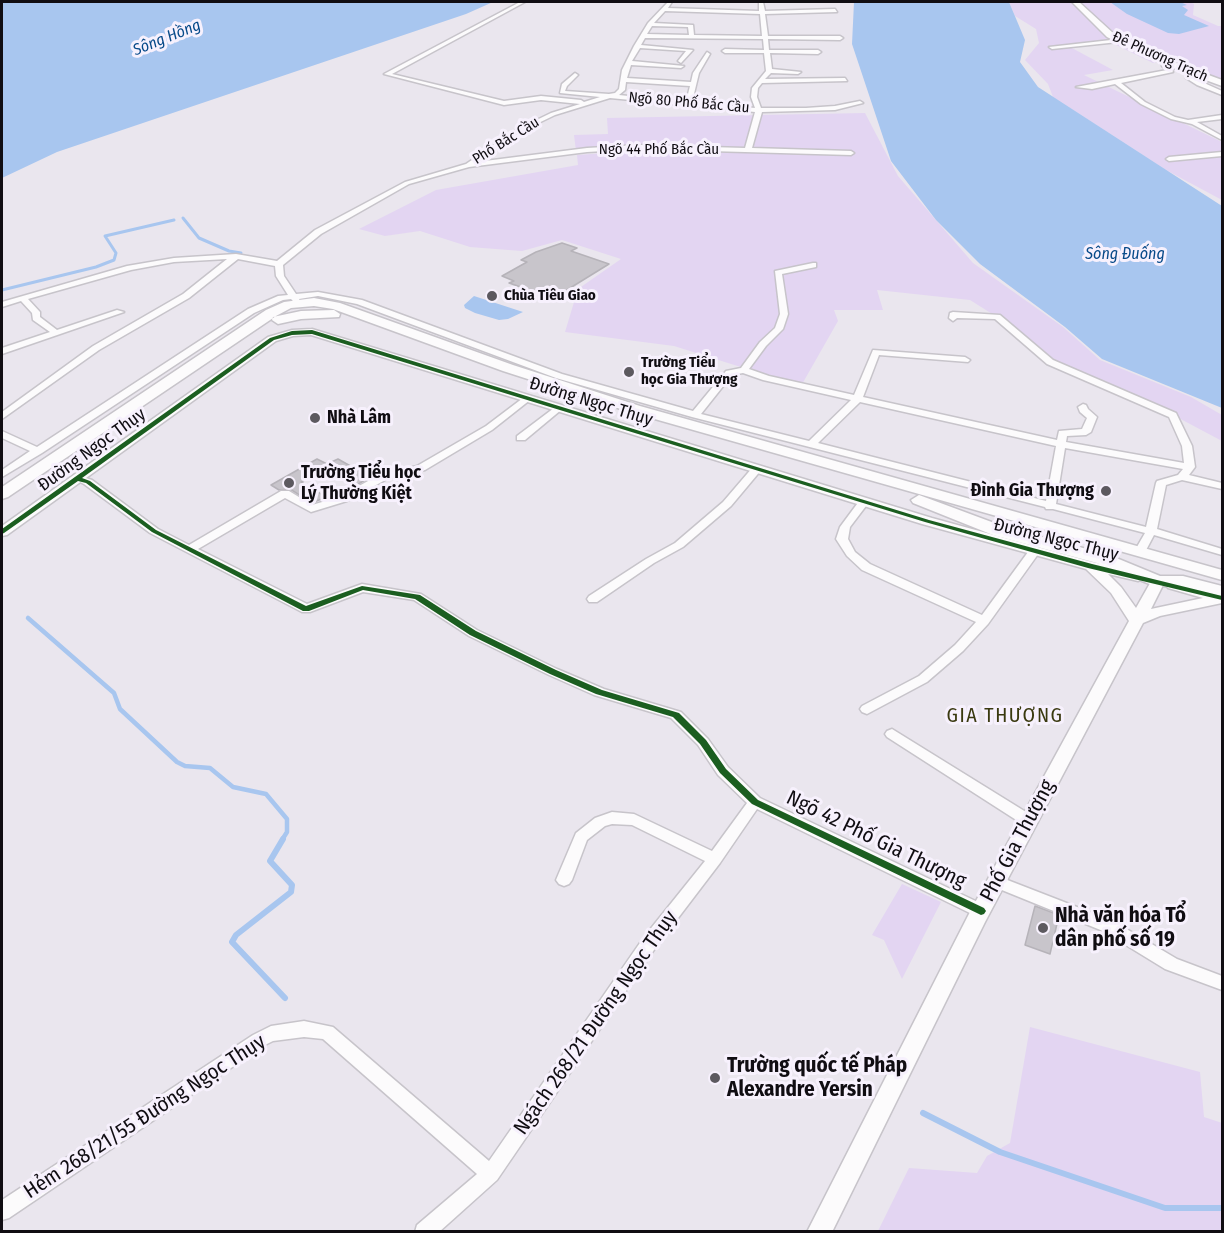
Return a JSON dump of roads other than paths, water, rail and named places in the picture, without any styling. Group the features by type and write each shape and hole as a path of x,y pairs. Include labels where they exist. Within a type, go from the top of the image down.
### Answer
{"main road":[{"name":"Đê Phương Trạch","path":"1075,2 1118,40 1165,62 1222,84"},
{"name":"Đường Ngọc Thụy","path":"2,494 295,299 321,302 360,314 569,388 881,479 1222,574"},
{"name":"Đường Ngọc Thụy","path":"253,326 307,315 360,314"},
{"path":"881,479 941,510 999,531 1103,559 1158,580 1183,582 1222,591"}],"street":[{"path":"523,2 387,74 504,103 541,99 584,102"},
{"path":"611,96 622,90 628,63 637,46 650,24 670,2"},
{"path":"761,2 769,71 798,72"},
{"path":"727,12 729,3"},
{"path":"663,9 811,17"},
{"path":"762,16 835,11"},
{"path":"650,24 691,26 692,37"},
{"path":"643,36 840,38"},
{"path":"1052,47 1118,40"},
{"path":"628,63 681,63 690,50 637,46"},
{"path":"725,51 818,52"},
{"path":"689,104 696,73 707,54"},
{"path":"1165,62 1167,64 1165,66 1171,71"},
{"name":"Ngõ 80 Phố Bắc Cầu","path":"575,75 564,85 561,92 759,110 754,97 759,81 769,71"},
{"path":"1079,87 1092,87 1171,71 1208,79"},
{"path":"1193,76 1188,77 1222,93"},
{"path":"623,80 694,84"},
{"path":"759,81 845,80"},
{"path":"641,99 654,82"},
{"path":"1116,82 1143,103 1222,138"},
{"name":"Phố Bắc Cầu","path":"279,264 318,232 391,192 419,178 468,165 518,130 584,102 611,96"},
{"path":"748,150 759,110 806,110 860,103"},
{"path":"1186,121 1222,117"},
{"name":"Ngõ 44 Phố Bắc Cầu","path":"468,165 587,150 639,147 851,153"},
{"path":"1169,159 1222,154"},
{"path":"2,416 96,348 186,296 236,256"},
{"path":"2,304 130,268 198,257 236,256 279,264 280,276 295,299"},
{"path":"744,370 763,344 779,329 784,314 778,273 813,265"},
{"name":"Đường Ngọc Thụy","path":"2,474 239,319 273,301 324,294 359,302 559,376 695,415 1151,531 1222,552"},
{"path":"22,298 36,312 36,318 56,333"},
{"path":"2,351 120,312"},
{"path":"953,318 953,315 997,317 1050,362 1173,415 1187,446 1190,467 1182,477"},
{"name":"Đường Ngọc Thụy","path":"2,532 272,339 292,333 319,333 972,534 1222,598"},
{"path":"810,445 857,399 876,352 964,360"},
{"path":"695,415 729,373 744,370 766,378 1061,444 1190,467"},
{"path":"190,549 285,493 311,509 343,499 384,477 421,468 489,428 527,398"},
{"path":"1050,507 1063,433 1086,432 1092,417 1083,410 1083,407"},
{"path":"521,438 558,408"},
{"path":"2,434 38,451"},
{"path":"593,599 650,561 679,545 727,504 757,469"},
{"path":"1140,552 1151,531 1161,483 1182,477 1222,486"},
{"name":"Ngõ 42 Phố Gia Thượng","path":"77,478 88,482 154,531 306,609 362,588 417,597 473,633 553,672 599,692 676,715 703,742 723,771 755,802 981,910"},
{"path":"864,502 845,527 842,539 858,561 881,575 984,621"},
{"path":"867,709 923,679 959,648 984,621 1035,550"},
{"path":"1091,566 1116,590 1136,620 1156,612 1222,598"},
{"name":"Phố Gia Thượng","path":"819,1232 981,910 1158,580"},
{"path":"892,734 1029,821"},
{"name":"Ngách 268/21 Đường Ngọc Thụy","path":"424,1232 491,1174 650,942 715,860 755,802"},
{"path":"564,880 581,837 600,822 612,818 634,820 715,860"},
{"path":"997,882 1108,926 1171,964 1222,983"},
{"name":"Hẻm 268/21/55 Đường Ngọc Thụy","path":"2,1211 259,1040 271,1034 304,1029 327,1032 491,1174"}],"water":[{"name":"Sông Hồng","path":"2,2 493,2 466,14 57,152 2,178"},
{"name":"Sông Đuống","path":"854,2 1009,2 1025,40 1020,62 1038,87 1222,206 1222,408 1102,359 1065,327 980,264 936,220 891,161 852,44"},
{"path":"1110,2 1180,2 1187,5 1182,6 1188,10 1184,15 1209,26 1179,34 1168,33 1127,14"},
{"path":"474,296 523,312 508,319 499,320 475,313 465,308 464,305"}],"waterway":[{"path":"183,218 199,238 229,251 241,253"},
{"path":"2,290 96,267 114,260 116,253 105,236 174,220"},
{"path":"28,618 114,693 120,709 177,762 185,766 210,768 233,787 266,794 287,819 287,832 282,840"},
{"path":"283,839 270,861 292,885 291,892 236,935 232,942 285,998"},
{"path":"923,1113 1000,1152 1165,1208 1222,1208"}],"place":[{"name":"Chùa Tiêu Giao","path":"492,296"},
{"name":"Trường Tiểu học Gia Thượng","path":"629,372"},
{"name":"Nhà Lâm","path":"315,418"},
{"name":"Trường Tiểu học Lý Thường Kiệt","path":"289,483"},
{"name":"Đình Gia Thượng","path":"1106,491"},
{"name":"Nhà văn hóa Tổ dân phố số 19","path":"1043,928"},
{"name":"Trường quốc tế Pháp Alexandre Yersin","path":"715,1078"}],"district":[{"name":"GIA THƯỢNG","path":"1005,716"}]}
